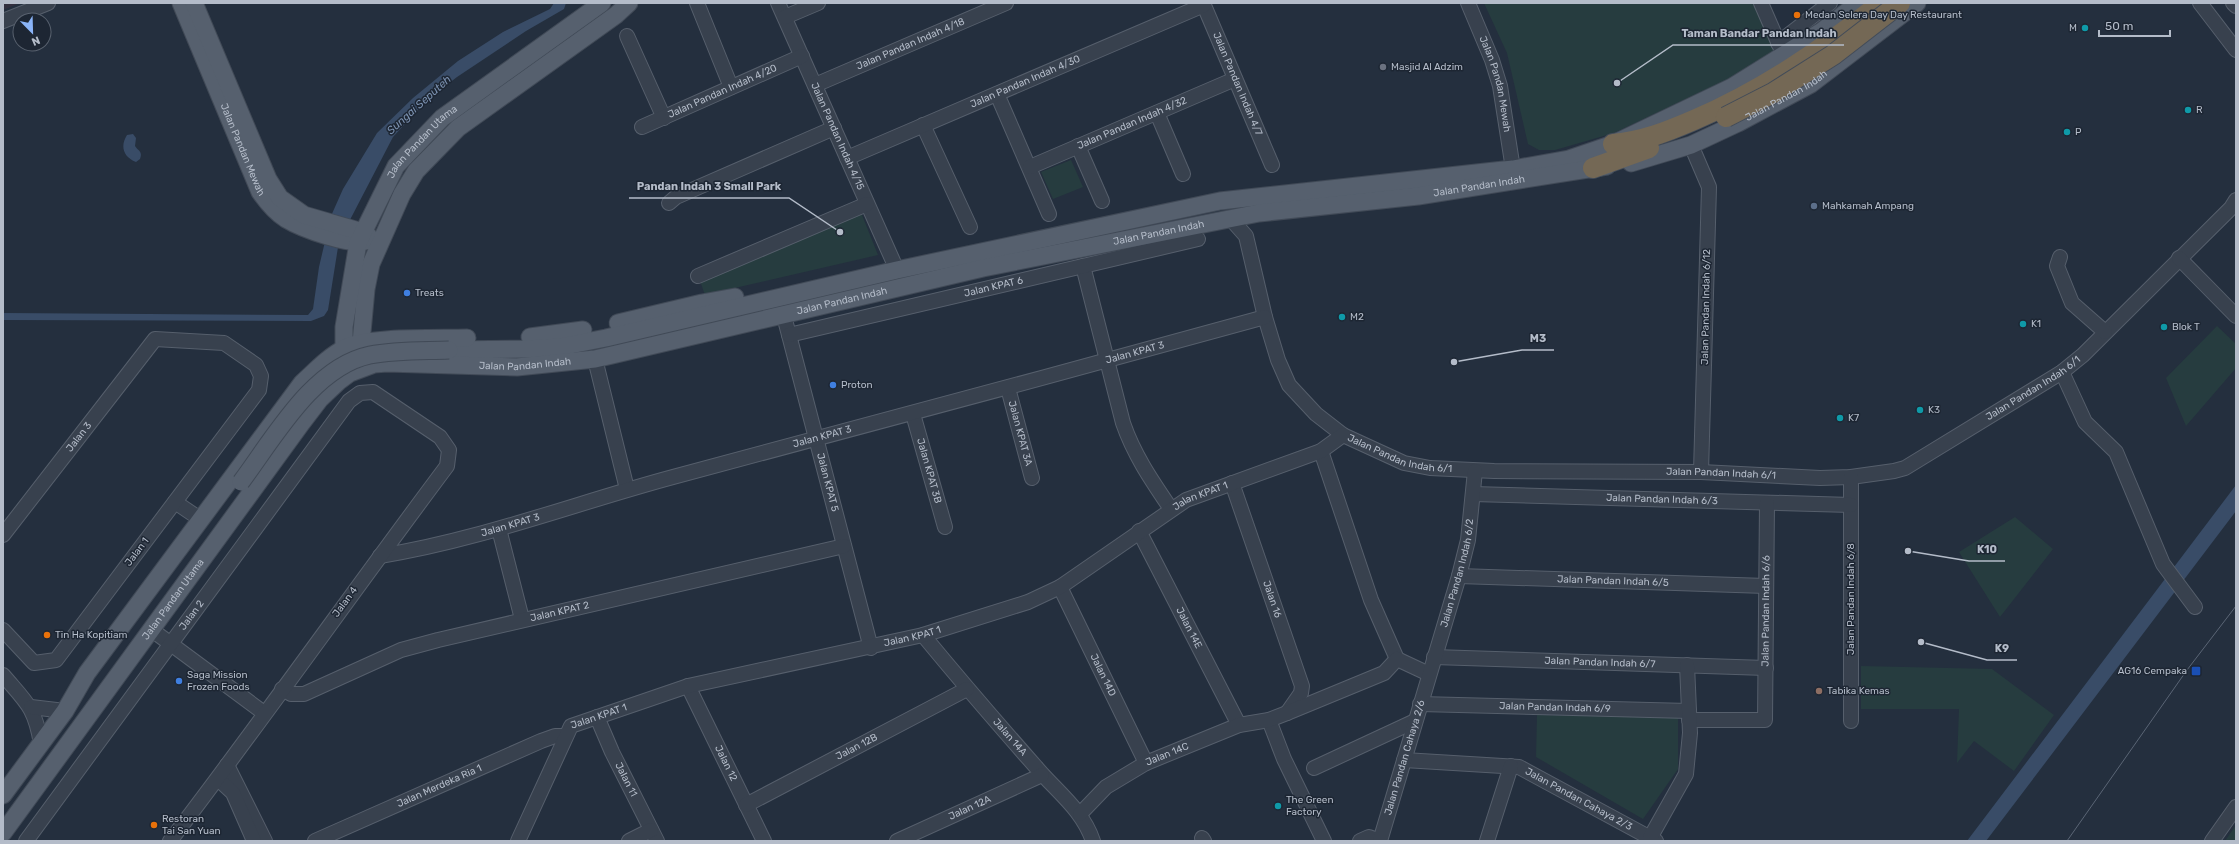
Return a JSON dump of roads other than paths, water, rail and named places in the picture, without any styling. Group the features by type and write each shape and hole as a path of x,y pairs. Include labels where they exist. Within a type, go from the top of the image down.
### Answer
{"highway":[{"path":"1593,168 1672,140 1722,113 1812,56 1881,3"},
{"path":"1613,144 1638,142 1722,113 1773,93 1833,55 1897,11"}],"main road":[{"name":"Jalan Pandan Mewah","path":"181,3 260,192 267,202 284,218 357,239"},
{"name":"Jalan Pandan Mewah","path":"194,3 268,179 280,198 326,229"},
{"name":"Jalan Pandan Utama","path":"358,370 344,348 344,327 357,239 396,166 437,122 602,3"},
{"name":"Jalan Pandan Utama","path":"357,239 386,209 416,171 458,128 616,15 629,3"},
{"name":"Jalan Pandan Indah","path":"361,343 398,340 535,337 603,327 702,303 765,293 782,297 897,270 1220,201 1512,169 1569,159 1613,144 1732,88 1781,50 1822,31 1858,3"},
{"path":"1896,3 1897,11"},
{"name":"Jalan Pandan Indah","path":"358,370 386,363 517,367 595,360 983,268 1230,218 1260,213 1418,196 1637,162 1691,145 1738,123 1811,84 1897,11 1916,3"},
{"name":"Jalan Pandan Utama","path":"3,833 320,399 358,370 366,289 357,239"},
{"path":"65,711 94,683 307,393 330,373 350,362 370,355 393,352 560,347 782,297"},
{"path":"398,340 390,350 390,355 398,364"},
{"path":"3,795 65,711 86,673 302,383 321,365 344,348 361,343"},
{"path":"302,383 307,380 319,383 322,388 320,399"},
{"path":"14,780 16,791 22,793 28,791 48,765 59,758"}],"street":[{"path":"3,21 48,3"},
{"path":"697,3 731,88"},
{"name":"Jalan Pandan Indah 4/15","path":"778,3 897,270"},
{"path":"785,17 818,3"},
{"name":"Jalan Pandan Indah 4/18","path":"815,85 1006,3"},
{"name":"Jalan Pandan Mewah","path":"1468,3 1492,60 1500,86 1512,169"},
{"path":"1761,3 1781,50 1830,3"},
{"path":"2200,3 2236,50"},
{"path":"2233,3 2236,6"},
{"name":"Jalan Pandan Indah 4/7","path":"1203,4 1272,165"},
{"name":"Jalan Pandan Indah 4/30","path":"847,158 1203,4"},
{"path":"627,36 664,118"},
{"name":"Jalan Pandan Indah 4/20","path":"642,127 802,56"},
{"name":"Jalan Pandan Indah 4/32","path":"1030,167 1235,79"},
{"path":"997,94 1030,167 1049,214"},
{"path":"1157,113 1183,174"},
{"path":"923,125 970,226"},
{"path":"669,203 676,197 834,128"},
{"name":"Jalan Pandan Indah 6/12","path":"1691,145 1709,187 1701,472"},
{"path":"1078,146 1102,200"},
{"name":"Jalan Pandan Indah 6/1","path":"1230,218 1246,236 1265,317 1278,360 1289,385 1316,414 1343,435 1404,463 1430,468 1475,471 1701,472 1820,478 1851,477 1905,468 2062,372 2231,208 2236,200"},
{"path":"698,276 867,204"},
{"path":"1246,236 1250,224 1260,213"},
{"name":"Jalan KPAT 6","path":"789,335 1198,239"},
{"path":"2060,257 2057,266 2072,304 2104,332"},
{"path":"2179,258 2236,316"},
{"path":"1083,266 1129,442 1142,467 1171,509"},
{"name":"Jalan KPAT 5","path":"784,316 871,648"},
{"name":"Jalan KPAT 3","path":"380,556 406,552 499,529 627,489 816,438 913,414 1265,317"},
{"name":"Jalan 1","path":"3,630 34,662 56,660 259,390 261,376 256,365 224,343 155,339"},
{"name":"Jalan 3","path":"3,535 155,339"},
{"path":"595,360 627,489"},
{"path":"2062,372 2085,422 2116,452 2158,554 2167,569 2195,607"},
{"name":"Jalan KPAT 3A","path":"1008,388 1032,478"},
{"name":"Jalan 4","path":"170,841 218,779 282,689 448,466 450,458 449,450 440,437 373,392 360,393"},
{"name":"Jalan 2","path":"26,841 172,645 349,401 360,393"},
{"name":"Jalan KPAT 3B","path":"913,414 945,527"},
{"name":"Jalan KPAT 1","path":"518,841 565,736 571,726 688,686 871,648 924,635 1028,602 1060,587 1186,500 1321,451 1343,435"},
{"path":"1321,451 1371,600 1397,659 1429,674"},
{"name":"Jalan Pandan Indah 6/2","path":"1429,674 1459,576 1468,540 1475,471"},
{"name":"Jalan Pandan Indah 6/8","path":"1851,477 1851,721"},
{"name":"Jalan 16","path":"1232,483 1302,686 1296,702 1287,713"},
{"name":"Jalan Pandan Indah 6/3","path":"1473,494 1851,505"},
{"path":"175,502 200,519"},
{"name":"Jalan Pandan Indah 6/6","path":"1689,716 1765,720 1767,503"},
{"path":"499,529 522,619"},
{"name":"Jalan 14E","path":"1139,531 1239,725"},
{"name":"Jalan KPAT 2","path":"282,689 291,694 304,694 401,650 522,619 844,546"},
{"name":"Jalan Pandan Indah 6/5","path":"1459,576 1766,586"},
{"name":"Jalan 14D","path":"1060,587 1146,763"},
{"path":"152,630 264,714"},
{"name":"Jalan 14A","path":"924,635 967,689 1042,775 1080,814 1093,841"},
{"name":"Jalan Pandan Indah 6/7","path":"1434,657 1766,668"},
{"name":"Jalan 14C","path":"1080,814 1106,787 1146,763 1239,725 1269,720 1384,673 1397,659"},
{"path":"1653,839 1686,774 1689,716 1687,665"},
{"path":"3,674 31,707 36,719 41,744"},
{"name":"Jalan Pandan Cahaya 2/6","path":"1380,841 1429,674"},
{"name":"Jalan 12","path":"688,686 764,841"},
{"name":"Jalan 12B","path":"746,805 967,689"},
{"name":"Jalan Pandan Indah 6/9","path":"1420,704 1689,716"},
{"path":"31,707 65,711"},
{"name":"Jalan 11","path":"597,717 612,752 654,835"},
{"path":"1269,720 1284,760 1324,841"},
{"path":"1314,768 1415,721"},
{"name":"Jalan Merdeka Ria 1","path":"315,841 541,741 555,736 565,736"},
{"name":"Jalan Pandan Cahaya 2/3","path":"1404,760 1519,767 1653,839"},
{"path":"227,765 255,840"},
{"path":"1487,841 1511,766"},
{"name":"Jalan 12A","path":"897,841 1042,775"},
{"path":"218,779 233,793 255,840"},
{"path":"2212,841 2236,807"},
{"path":"629,841 654,835"},
{"path":"1360,841 1369,837 1380,841"}],"water":[{"name":"Sungai Seputeh","path":"554,3 566,3 564,9 526,31 457,77 426,101 393,137 339,241 328,310 324,316 311,321 3,320 3,313 308,315 313,309 319,267 331,216 343,189 377,133 413,98 458,61 503,32 550,9"},
{"path":"133,134 136,138 135,146 141,154 140,159 136,162 128,157 123,147 127,135"},
{"path":"2236,485 2236,511 1986,841 1967,841"}],"tram line":[{"path":"2067,841 2187,670 2236,606"}],"place":[{"name":"Medan Selera Day Day Restaurant","path":"1797,15"},
{"name":"M","path":"2085,28"},
{"name":"Masjid Al Adzim","path":"1383,67"},
{"name":"Taman Bandar Pandan Indah","path":"1617,83"},
{"name":"R","path":"2188,110"},
{"name":"P","path":"2067,132"},
{"name":"Mahkamah Ampang","path":"1814,206"},
{"name":"Pandan Indah 3 Small Park","path":"840,232"},
{"name":"Treats","path":"407,293"},
{"name":"M2","path":"1342,317"},
{"name":"K1","path":"2023,324"},
{"name":"Blok T","path":"2164,327"},
{"name":"M3","path":"1454,362"},
{"name":"Proton","path":"833,385"},
{"name":"K3","path":"1920,410"},
{"name":"K7","path":"1840,418"},
{"name":"K10","path":"1908,551"},
{"name":"Tin Ha Kopitiam","path":"47,635"},
{"name":"K9","path":"1921,642"},
{"name":"AG16 Cempaka","path":"2196,671"},
{"name":"Saga Mission Frozen Foods","path":"179,681"},
{"name":"Tabika Kemas","path":"1819,691"},
{"name":"The Green Factory","path":"1278,806"},
{"name":"Restoran Tai San Yuan","path":"154,825"}]}
